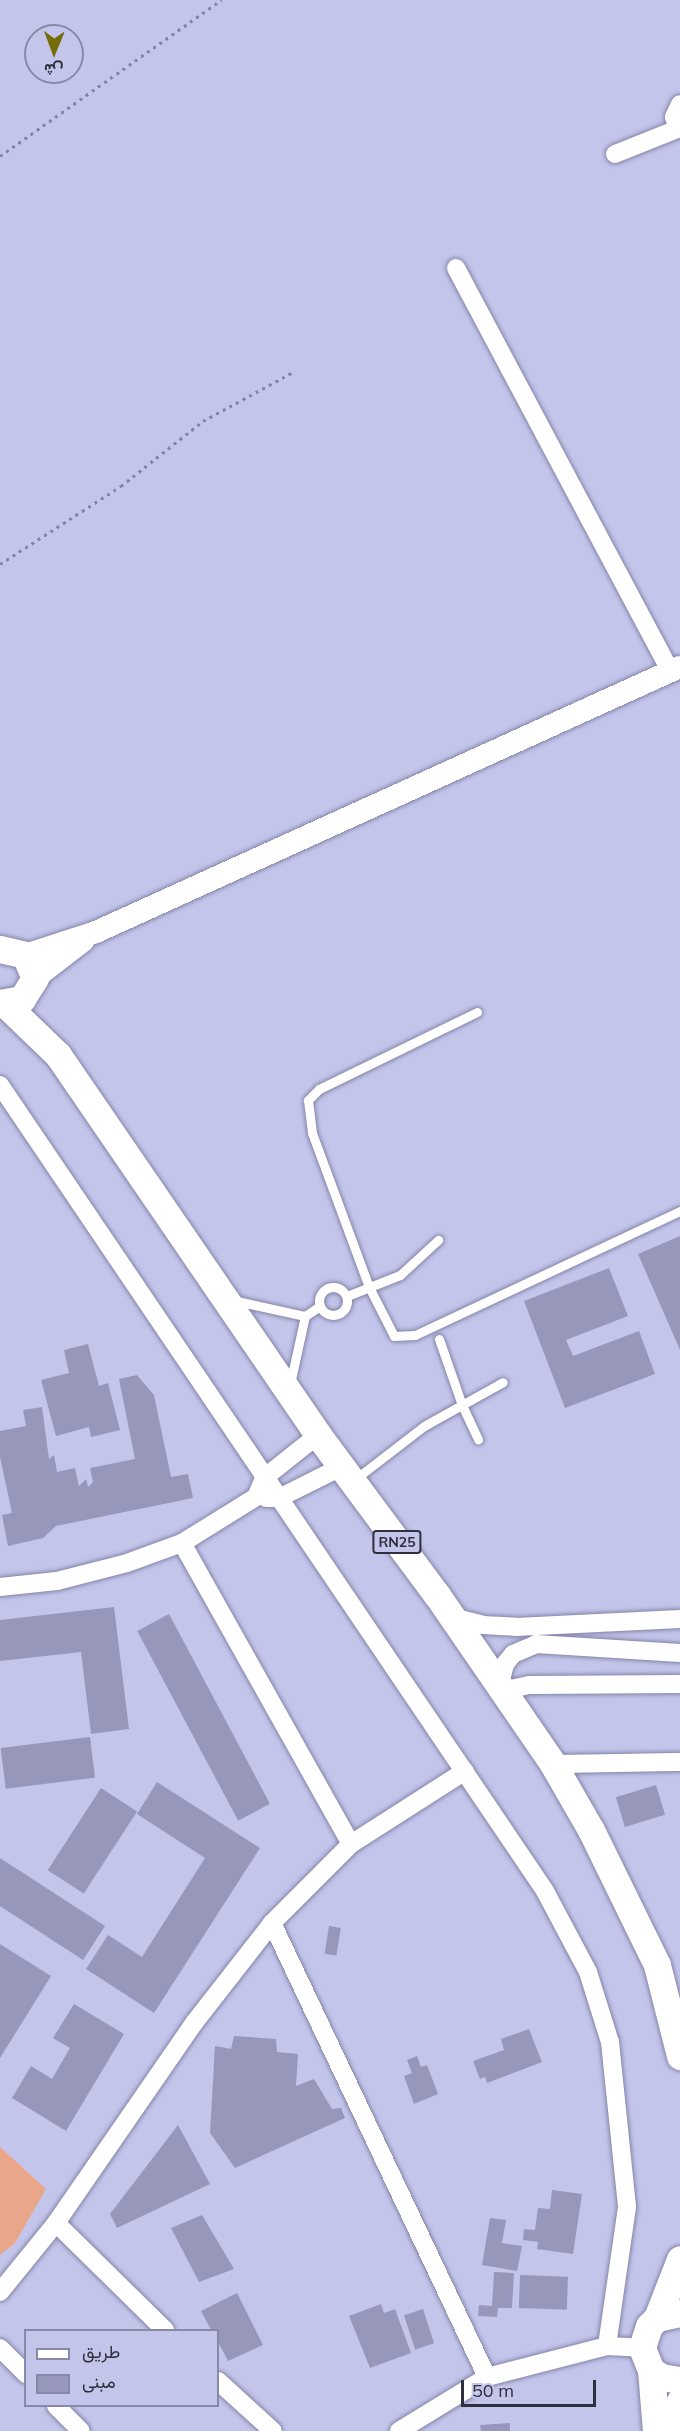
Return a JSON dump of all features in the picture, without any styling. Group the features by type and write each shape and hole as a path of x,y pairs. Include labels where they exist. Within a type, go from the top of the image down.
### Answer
{"main road":[{"name":"RN25","path":"3,1003 22,999 17,959"},
{"name":"RN25","path":"17,959 58,1055 318,1435 452,1617 553,1764 591,1830 657,1965 680,2056"},
{"name":"RN25","path":"3,1003 58,1055"},
{"path":"656,2431 647,2359 649,2326 669,2315 680,2259"},
{"path":"647,2359 661,2377 680,2380"},
{"path":"664,2431 680,2401"}],"street":[{"path":"615,154 679,129 674,117 680,104"},
{"path":"17,959 96,932 675,669 456,268"},
{"path":"0,1085 545,1891 588,1971 610,2042 627,2207 607,2346"},
{"path":"256,1497 264,1478 318,1435"},
{"path":"0,1587 57,1581 127,1563 182,1543 256,1497 279,1498 347,1474"},
{"path":"182,1543 351,1844"},
{"path":"452,1617 680,1653"},
{"path":"680,1619 554,1633 513,1654 503,1670 500,1689 530,1685 680,1684"},
{"path":"553,1764 680,1762"},
{"path":"0,2292 56,2223 194,2023 272,1923 351,1844 465,1771"},
{"path":"272,1923 487,2378"},
{"path":"56,2223 163,2329"},
{"path":"399,2431 487,2378 549,2358 607,2346 647,2359"},
{"path":"0,2348 24,2372"},
{"path":"219,2382 273,2431"},
{"path":"57,2407 74,2429"}],"lane":[{"path":"477,1012 319,1089 308,1100 312,1133 369,1287 394,1336 415,1335 680,1211"},
{"path":"347,1296 331,1286 321,1293 320,1306 329,1315 341,1313 347,1296 400,1275 438,1240"},
{"path":"224,1298 305,1316"},
{"path":"288,1391 305,1316 320,1306"},
{"path":"439,1339 462,1405 478,1439"},
{"path":"347,1474 424,1426 503,1382"}],"path":[{"path":"0,156 221,0"},
{"path":"0,564 121,486 203,421 295,370"}],"shaded area":[{"path":"0,2147 46,2189 15,2243 0,2255"}],"building":[{"path":"680,1236 680,1350 638,1254"},
{"path":"609,1268 628,1316 566,1340 573,1356 639,1331 655,1374 565,1408 524,1301"},
{"path":"88,1344 99,1386 108,1383 120,1430 91,1437 89,1427 56,1436 41,1380 69,1373 64,1350"},
{"path":"137,1375 154,1395 171,1477 188,1474 193,1498 56,1526 43,1538 8,1546 2,1515 12,1513 0,1457 0,1431 26,1426 23,1410 42,1407 49,1459 54,1455 57,1472 75,1468 79,1486 86,1479 88,1487 93,1482 90,1468 135,1459 119,1379"},
{"path":"114,1607 129,1729 91,1734 81,1652 0,1661 0,1620"},
{"path":"169,1614 270,1804 238,1821 137,1631"},
{"path":"90,1737 95,1778 6,1789 1,1748"},
{"path":"157,1782 260,1848 154,2013 86,1969 108,1935 142,1957 205,1858 137,1814"},
{"path":"656,1785 665,1815 625,1827 616,1797"},
{"path":"101,1788 137,1811 84,1894 48,1870"},
{"path":"0,1858 105,1926 83,1960 0,1906"},
{"path":"329,1926 341,1928 336,1956 325,1954"},
{"path":"0,1944 51,1976 0,2058"},
{"path":"74,2004 124,2034 66,2131 12,2098 31,2066 52,2079 70,2048 53,2038"},
{"path":"529,2029 542,2062 487,2083 485,2077 480,2079 473,2061 504,2050 501,2039"},
{"path":"234,2036 276,2039 277,2052 298,2054 296,2086 314,2079 332,2109 341,2108 345,2118 235,2168 210,2133 215,2046 231,2049"},
{"path":"417,2056 421,2067 427,2065 438,2094 414,2104 404,2076 412,2073 407,2060"},
{"path":"178,2125 210,2184 117,2228 110,2214"},
{"path":"552,2190 582,2194 573,2254 537,2249 538,2242 523,2240 524,2229 535,2230 538,2208 550,2209"},
{"path":"202,2215 234,2269 199,2282 171,2228"},
{"path":"490,2218 506,2220 502,2243 522,2246 517,2271 482,2265"},
{"path":"494,2272 514,2273 512,2308 498,2308 497,2317 478,2316 479,2305 492,2306"},
{"path":"520,2275 568,2277 567,2310 519,2308"},
{"path":"237,2293 263,2345 228,2361 219,2344 219,2329 210,2329 201,2311"},
{"path":"381,2304 384,2313 395,2309 411,2353 370,2368 349,2316"},
{"path":"423,2309 434,2343 415,2349 404,2315"},
{"path":"510,2423 510,2431 481,2431 480,2425"}]}
